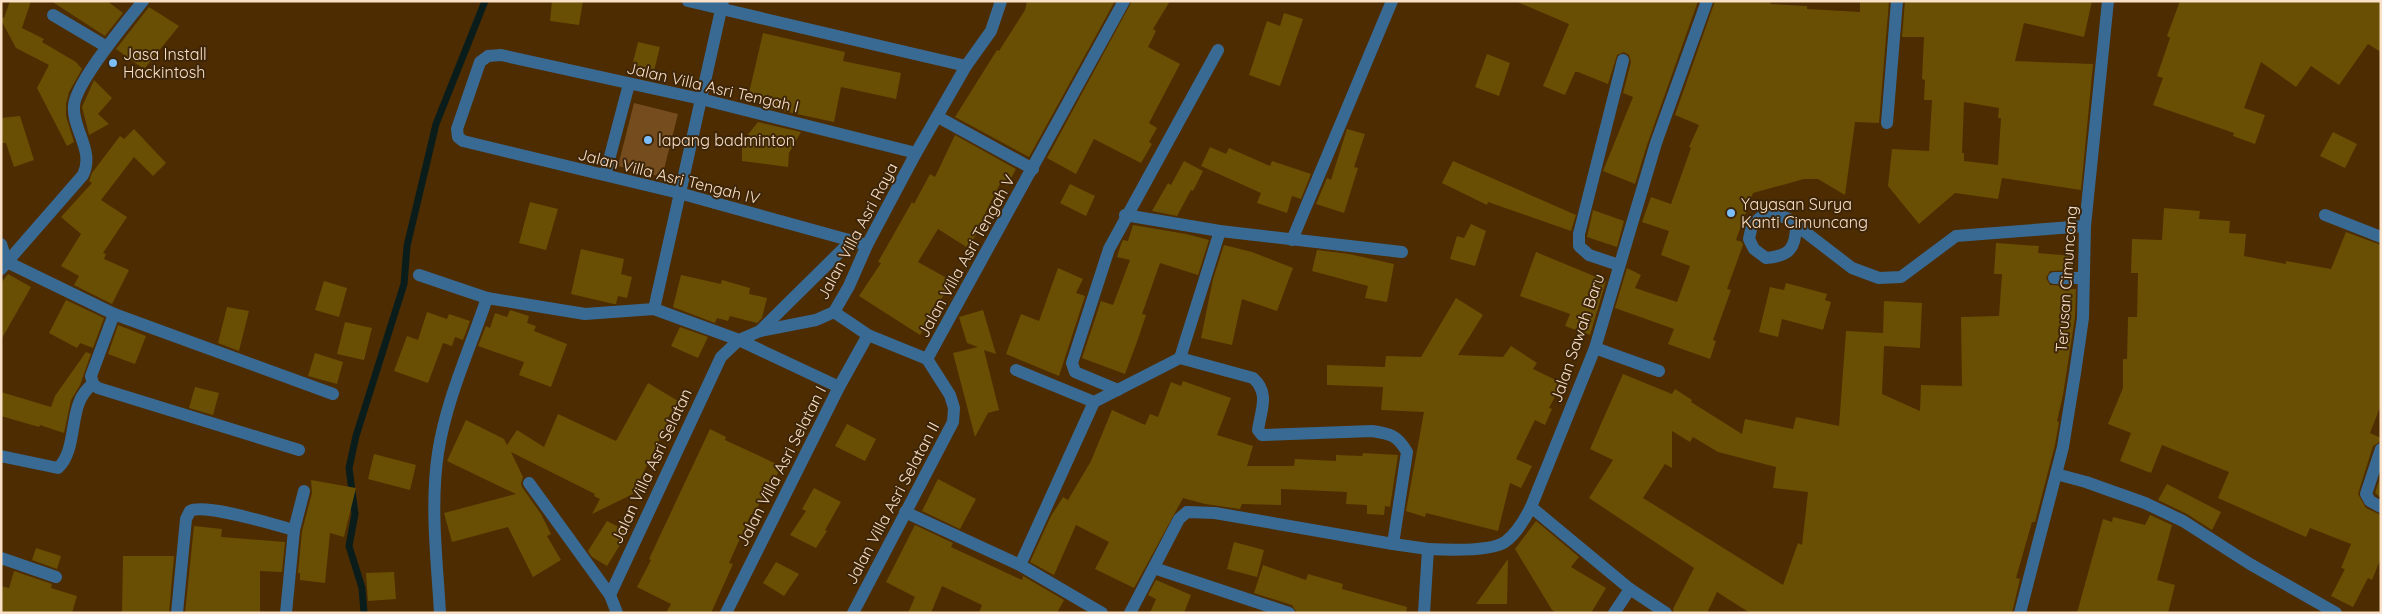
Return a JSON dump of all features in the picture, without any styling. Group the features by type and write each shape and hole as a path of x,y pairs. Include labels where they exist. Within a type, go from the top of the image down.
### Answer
{"street":[{"path":"4,266 86,171 87,164 83,136 74,116 75,97 107,47 143,1"},
{"path":"688,1 722,5 966,66"},
{"name":"Jalan Villa Asri Raya","path":"739,340 760,331 816,320 834,312 850,286 866,245 916,153 966,66 991,31 1001,1"},
{"name":"Jalan Villa Asri Tengah V","path":"927,358 1124,1"},
{"path":"1292,240 1392,1"},
{"name":"Jalan Sawah Baru","path":"1130,613 1178,519 1187,512 1215,513 1428,549 1472,550 1505,542 1524,520 1531,508 1595,348 1656,143 1707,1"},
{"path":"1887,123 1897,1"},
{"name":"Terusan Cimuncang","path":"2020,613 2067,427 2074,382 2083,318 2085,226 2108,1"},
{"path":"654,309 722,5"},
{"path":"53,15 107,47"},
{"path":"1118,390 1075,372 1072,364 1109,249 1125,215 1218,50"},
{"name":"Jalan Villa Asri Tengah I","path":"463,140 458,137 457,129 480,62 488,56 501,55 701,99 916,153"},
{"path":"1619,266 1588,255 1579,246 1579,234 1623,60"},
{"path":"605,176 629,84"},
{"name":"Jalan Villa Asri Tengah V","path":"938,117 1033,169"},
{"name":"Jalan Villa Asri Tengah IV","path":"463,140 679,193 866,245"},
{"path":"1125,215 1292,240 1402,252"},
{"path":"2325,215 2381,238"},
{"path":"1796,225 1852,268 1879,278 1901,277 1956,236 2085,226"},
{"path":"1180,358 1220,230"},
{"path":"760,331 851,241"},
{"path":"1,244 4,266"},
{"path":"4,266 114,314 333,394"},
{"path":"419,275 487,298 584,314 654,309 739,340 839,387"},
{"path":"2054,278 2083,278"},
{"path":"440,613 434,497 438,455 446,417 487,298"},
{"path":"834,312 868,335 927,358"},
{"path":"93,384 91,376 114,314"},
{"name":"Jalan Villa Asri Selatan I","path":"726,613 839,387 868,335"},
{"name":"Jalan Villa Asri Selatan","path":"610,595 721,357 739,340"},
{"path":"1595,348 1659,371"},
{"name":"Jalan Villa Asri Selatan II","path":"853,613 953,422 954,408 950,395 927,358"},
{"path":"1020,565 1094,402 1180,358 1253,378 1261,385 1264,397 1258,430 1262,435 1372,431 1390,434 1400,440 1407,452 1393,544"},
{"path":"1016,370 1094,402"},
{"path":"93,384 124,396 299,450"},
{"path":"1,456 58,468 65,461 77,411 86,389 93,384"},
{"path":"2381,449 2366,494 2370,501 2381,507"},
{"path":"2056,474 2086,482 2145,503 2183,522 2250,564 2336,613"},
{"path":"529,483 610,595 617,613"},
{"path":"286,613 294,530 304,491"},
{"path":"1531,508 1630,589 1666,613"},
{"path":"177,613 186,519 190,511 195,509 230,514 294,530"},
{"path":"905,512 1020,565 1102,613"},
{"path":"1427,612 1428,549"},
{"path":"1,558 56,577"},
{"path":"1154,568 1289,613"},
{"path":"1614,613 1630,589"}],"shaded area":[{"name":"lapang badminton","path":"634,103 678,114 662,177 618,166"}],"building":[{"path":"10,1 31,1 22,28 44,39 42,42 76,62 82,69 69,92 66,104 66,116 74,142 67,146 37,88 49,65 16,48 1,20 1,17 4,18"},
{"path":"51,1 107,1 123,13 105,36"},
{"path":"552,1 583,1 579,25 550,21"},
{"path":"1027,1 1115,1 1029,157 955,117 997,50 999,51 1025,10"},
{"path":"1132,1 1170,1 1153,29 1156,31 1148,47 1180,64 1149,123 1157,128 1149,142 1152,144 1141,163 1094,139 1076,174 1047,158"},
{"path":"1515,1 1698,1 1635,184 1603,171 1633,97 1623,93 1631,62 1629,55 1624,52 1617,55 1608,84 1575,72 1565,95 1543,86 1569,24"},
{"path":"1715,1 1772,1 1770,4 1807,6 1807,9 1860,12 1860,1 1889,1 1879,123 1855,122 1845,195 1818,179 1804,179 1753,193 1736,240 1742,242 1743,245 1727,289 1731,290 1713,340 1716,341 1710,359 1668,344 1674,329 1615,308 1627,268 1641,275 1635,288 1677,302 1690,266 1661,255 1669,231 1642,222 1651,197 1671,204 1691,148 1689,147 1699,125 1675,115"},
{"path":"1905,1 2092,1 2084,37 2024,23 2015,61 2093,64 2081,190 2002,178 1998,199 1955,193 1919,224 1888,186 1892,149 1929,151 1932,100 1924,100 1925,80 1922,79 1924,37 1902,37","holes":["1964,102 1999,108 1998,118 2001,118 1998,165 1964,161 1964,153 1962,153"]},
{"path":"2180,1 2381,1 2381,52 2368,44 2339,85 2311,66 2296,87 2261,62 2244,108 2265,115 2255,144 2233,136 2234,133 2153,105 2163,78 2157,76 2170,38 2167,36"},
{"path":"149,7 179,26 144,69 116,49"},
{"path":"1284,13 1303,19 1280,86 1249,75 1267,21 1280,26"},
{"path":"763,33 845,52 843,61 901,73 896,99 841,87 834,122 769,108 775,100 749,93"},
{"path":"638,42 660,47 652,79 630,74"},
{"path":"1487,54 1510,63 1499,96 1475,87"},
{"path":"94,80 112,98 98,114 109,124 89,135 82,107"},
{"path":"20,116 34,160 14,167 6,143 1,143 1,118"},
{"path":"758,122 801,132 789,153 788,167 742,161 742,142"},
{"path":"134,129 166,163 153,176 134,157 101,200 127,217 103,253 106,254 104,259 129,270 112,304 74,285 79,276 61,266 81,234 61,217 92,183 89,181 92,173 120,136 124,139"},
{"path":"1347,129 1365,134 1354,167 1358,168 1344,213 1316,204 1327,178 1331,180"},
{"path":"2333,132 2357,144 2345,168 2320,156"},
{"path":"955,135 1016,169 1007,186 1001,182 985,213 988,215 968,248 938,229 918,262 952,281 920,335 859,296 881,263 878,262 912,202 914,204 930,174 935,177"},
{"path":"1210,147 1226,154 1229,148 1270,166 1272,161 1311,174 1301,199 1292,196 1287,213 1257,203 1261,193 1201,166"},
{"path":"1184,161 1203,171 1177,216 1152,211 1168,183 1171,185"},
{"path":"1453,161 1576,215 1571,231 1488,202 1487,205 1442,183"},
{"path":"1070,184 1095,196 1086,216 1060,203"},
{"path":"530,202 558,209 546,250 519,243"},
{"path":"2164,208 2200,211 2199,219 2230,221 2229,233 2246,234 2244,256 2286,264 2286,261 2331,269 2346,232 2381,245 2381,405 2370,433 2381,438 2381,441 2373,446 2358,494 2366,508 2381,515 2381,558 2372,580 2368,578 2353,607 2331,596 2345,569 2341,568 2351,544 2310,528 2306,537 2218,498 2229,472 2162,445 2151,473 2120,461 2131,433 2108,424 2123,388 2123,359 2127,359 2128,317 2137,317 2138,273 2131,273 2132,239 2162,240"},
{"path":"1593,210 1624,221 1617,247 1587,237"},
{"path":"1471,224 1486,231 1475,266 1450,259 1457,236 1464,238"},
{"path":"1133,225 1209,240 1198,275 1160,263 1142,314 1146,315 1125,374 1082,358 1101,301 1113,305 1130,260 1117,257 1123,240 1128,241"},
{"path":"1996,243 2039,246 2038,253 2073,256 2072,270 2050,271 2046,278 2050,285 2071,286 2071,289 2076,289 2075,317 2057,421 2059,422 2055,445 2035,522 2032,522 2016,578 2020,579 2012,613 1750,613 1717,592 1707,613 1674,613 1673,609 1694,568 1589,498 1613,460 1590,449 1623,374 1672,394 1675,389 1692,400 1691,402 1742,434 1745,419 1793,429 1796,417 1839,426 1846,331 1883,333 1884,301 1922,303 1920,348 1884,346 1882,394 1920,411 1921,385 1962,386 1961,317 1999,316 2002,274 1994,274","holes":["1672,431 1690,442 1693,437 1718,452 1776,467 1773,488 1808,492 1802,545 1798,543 1783,585 1643,498 1665,464 1672,468"]},
{"path":"1224,245 1252,252 1293,268 1277,311 1242,299 1232,345 1201,338 1213,279"},
{"path":"581,249 624,259 621,274 632,277 627,298 618,296 616,304 614,304 571,294"},
{"path":"1317,250 1349,254 1394,264 1387,302 1365,298 1368,286 1312,271"},
{"path":"1536,252 1606,281 1590,335 1565,326 1570,314 1520,296"},
{"path":"1058,268 1083,279 1076,293 1085,296 1059,376 1006,354 1021,314 1039,321"},
{"path":"8,274 31,287 1,340 1,283"},
{"path":"681,275 721,284 722,280 750,288 749,294 767,298 762,318 757,323 730,316 728,321 717,318 715,323 673,307"},
{"path":"324,281 347,288 339,317 315,310"},
{"path":"1786,283 1827,294 1825,300 1831,302 1823,330 1782,319 1778,337 1759,332 1770,287 1784,290"},
{"path":"1456,298 1483,315 1458,355 1503,357 1511,346 1537,363 1533,369 1562,383 1549,408 1552,409 1545,425 1535,420 1516,459 1532,466 1521,488 1510,483 1498,531 1426,513 1425,517 1406,511 1424,412 1381,410 1383,387 1327,385 1327,365 1385,367 1386,356 1421,357"},
{"path":"66,300 104,318 93,348 80,343 77,348 49,333"},
{"path":"227,307 249,311 239,351 218,343"},
{"path":"510,310 529,316 527,323 536,326 534,331 567,344 551,387 519,375 524,362 478,346 486,326 490,328 495,313 507,317"},
{"path":"983,310 996,354 984,350 999,410 988,413 975,437 953,353 978,347 967,343 959,317"},
{"path":"427,312 447,319 449,314 470,321 463,340 455,337 452,346 443,343 428,383 394,371 407,336 418,340"},
{"path":"345,322 372,328 364,360 337,354"},
{"path":"118,325 146,336 135,364 108,354"},
{"path":"680,327 708,337 698,358 671,346"},
{"path":"86,352 91,354 80,385 71,400 64,433 1,416 1,392 51,407 55,396"},
{"path":"315,353 343,362 337,384 308,376"},
{"path":"1183,381 1231,398 1217,435 1253,446 1247,466 1294,466 1295,459 1336,461 1336,455 1362,456 1363,453 1398,455 1390,507 1385,506 1384,515 1367,514 1367,505 1346,504 1347,492 1281,489 1281,505 1242,504 1240,509 1205,504 1183,498 1134,588 1095,569 1109,542 1076,525 1054,575 1030,562 1051,516 1063,497 1068,500 1091,461 1112,410 1145,425 1150,414 1158,417 1171,382 1181,386"},
{"path":"648,383 678,401 667,419 669,420 633,494 592,514 600,499 594,496 595,494 511,452 523,477 522,487 541,514 551,534 547,536 561,560 533,577 508,527 452,542 444,513 516,494 447,461 466,420 504,439 507,445 517,430 544,447 558,414 616,441"},
{"path":"195,387 219,393 213,415 189,408"},
{"path":"847,424 876,439 865,461 835,446"},
{"path":"710,429 726,437 725,440 781,466 769,493 765,491 754,515 751,514 729,563 733,564 711,613 666,613 671,604 637,587"},
{"path":"374,454 416,465 410,490 368,479"},
{"path":"2381,475 2381,498 2375,493"},
{"path":"938,479 976,499 960,529 922,511"},
{"path":"311,480 356,488 344,537 330,533 325,583 300,580 300,573 298,573 302,531 312,493"},
{"path":"2167,484 2221,512 2212,530 2187,514 2158,500"},
{"path":"814,488 841,502 825,530 827,531 816,548 790,535 806,511 802,509"},
{"path":"2150,515 2172,525 2157,580 2175,585 2168,613 2077,613 2103,519 2112,522 2113,517 2145,525"},
{"path":"607,521 628,532 607,566 592,557 588,551"},
{"path":"1536,521 1579,557 1571,567 1606,588 1591,613 1557,613 1552,610 1515,549"},
{"path":"915,525 953,543 951,547 1022,580 1023,576 1064,600 1057,613 979,613 982,605 942,586 931,613 908,613 915,597 886,582"},
{"path":"194,526 222,529 221,537 285,542 282,572 260,571 260,613 185,613"},
{"path":"1234,542 1264,550 1257,577 1227,569"},
{"path":"36,548 61,556 57,569 32,560"},
{"path":"123,556 174,556 169,613 122,613"},
{"path":"1508,559 1507,604 1476,604"},
{"path":"776,562 799,574 784,596 763,583"},
{"path":"1263,565 1306,580 1308,574 1343,584 1342,589 1407,607 1406,613 1297,613 1292,605 1254,593"},
{"path":"14,571 52,584 51,588 77,596 72,613 1,613 1,586 9,588"},
{"path":"394,572 396,599 368,601 366,573"},
{"path":"1156,580 1191,595 1184,613 1150,613 1156,599 1148,595"}],"waterway":[{"path":"364,613 362,588 349,546 355,514 349,468 356,436 404,284 407,246 436,124 485,1"}],"place":[{"name":"Jasa Install Hackintosh","path":"113,63"},
{"name":"lapang badminton","path":"648,140"},
{"name":"Yayasan Surya Kanti Cimuncang","path":"1731,213"}]}
